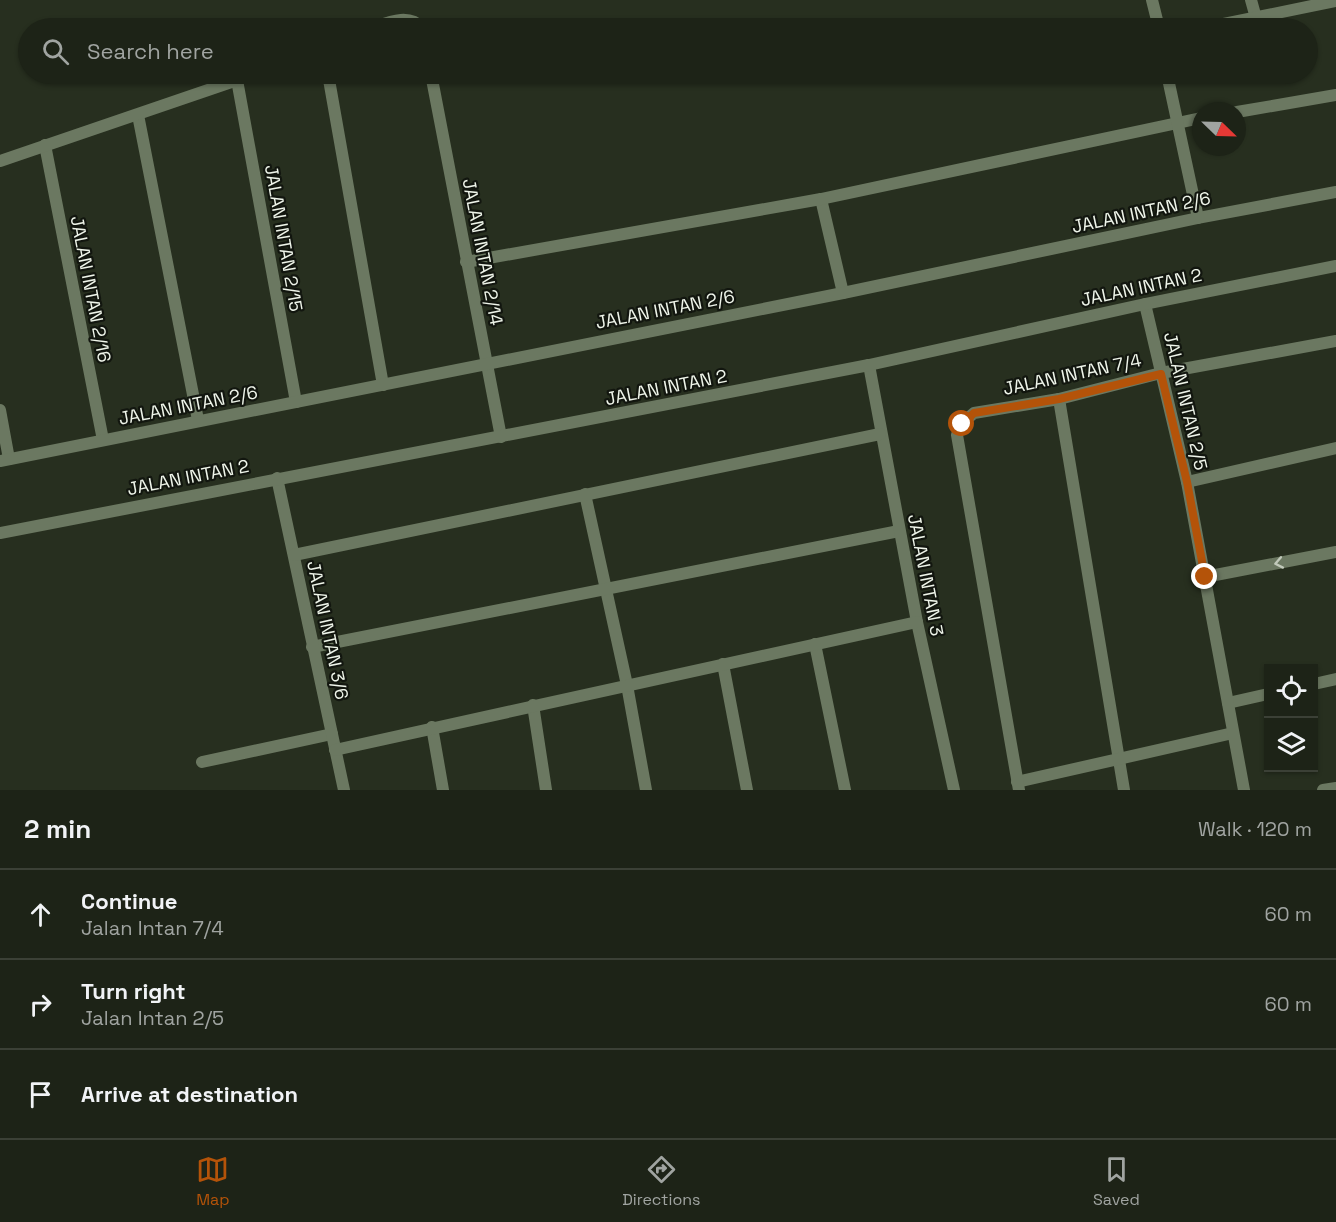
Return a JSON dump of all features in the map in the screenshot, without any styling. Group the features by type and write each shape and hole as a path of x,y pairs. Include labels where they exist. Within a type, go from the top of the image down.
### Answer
{"street":[{"path":"1152,0 1156,18"},
{"path":"1251,0 1256,18 1336,1"},
{"path":"0,162 226,84"},
{"name":"JALAN INTAN 2/15","path":"238,84 296,402"},
{"path":"330,84 383,385"},
{"name":"JALAN INTAN 2/14","path":"432,84 501,437"},
{"path":"1169,84 1198,218"},
{"path":"1246,110 1336,95"},
{"path":"138,115 198,420"},
{"path":"466,262 821,199 1192,120"},
{"name":"JALAN INTAN 2/16","path":"45,145 103,440"},
{"name":"JALAN INTAN 2/6","path":"5,460 1336,192"},
{"path":"821,199 843,293"},
{"name":"JALAN INTAN 2","path":"0,533 869,365 1145,304 1336,266"},
{"name":"JALAN INTAN 2/5","path":"1145,304 1187,482 1244,790"},
{"name":"JALAN INTAN 7/4","path":"1018,786 969,514 957,435 962,424 974,413 1059,399 1161,374 1336,341"},
{"name":"JALAN INTAN 3","path":"869,365 880,434 917,622 954,790"},
{"path":"1059,399 1124,790"},
{"path":"0,410 5,460"},
{"path":"294,555 880,434"},
{"path":"1187,482 1336,448"},
{"name":"JALAN INTAN 3/6","path":"276,478 344,790"},
{"path":"585,494 627,685 646,790"},
{"path":"312,647 899,531"},
{"path":"1205,577 1336,552"},
{"path":"335,750 917,622"},
{"path":"815,644 844,790"},
{"path":"723,664 747,790"},
{"path":"1318,683 1336,679"},
{"path":"1228,703 1264,695"},
{"path":"532,705 546,790"},
{"path":"432,727 443,790"},
{"path":"1018,786 1117,758 1233,733"},
{"path":"201,762 332,734"},
{"path":"1323,790 1336,788"}],"route":[{"path":"962,424 974,413 1059,399 1161,374 1187,482 1205,577"}]}
